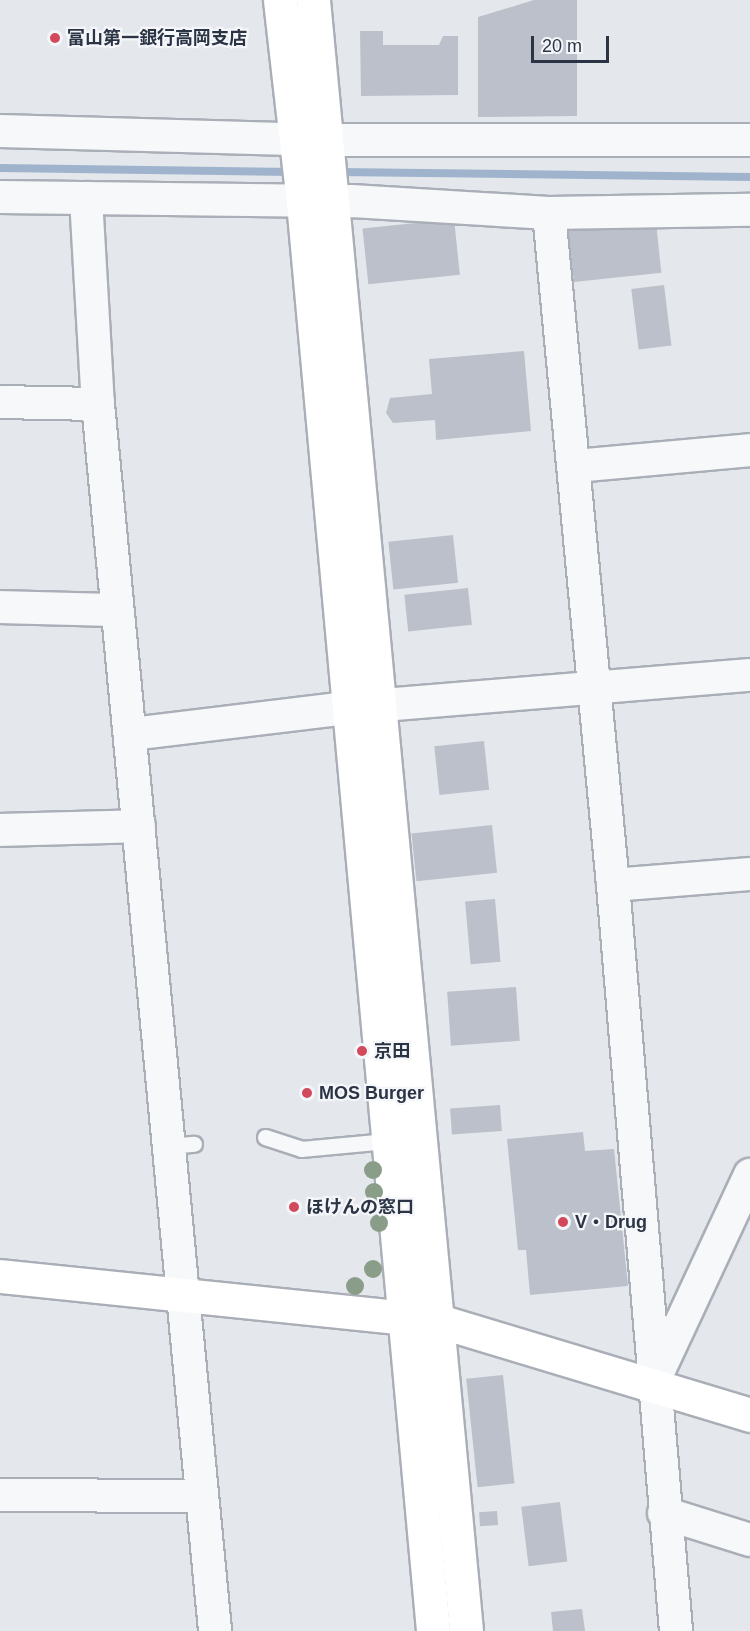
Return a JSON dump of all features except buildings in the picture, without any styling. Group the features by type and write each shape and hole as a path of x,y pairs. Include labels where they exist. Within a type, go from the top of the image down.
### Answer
{"street":[{"path":"280,0 313,146"},
{"path":"313,0 313,146 381,705 466,1631"},
{"path":"0,131 313,146 750,140"},
{"path":"318,194 347,708 433,1631"},
{"path":"0,197 86,198 318,194 549,213 750,210"},
{"path":"86,198 98,404 116,610 132,734 139,826 182,1145 183,1295 215,1631"},
{"path":"549,213 574,466 592,688 613,885 652,1386 664,1514 681,1629"},
{"path":"0,402 98,404"},
{"path":"574,466 750,450"},
{"path":"0,607 116,610"},
{"path":"132,734 347,708 750,675"},
{"path":"0,830 139,826"},
{"path":"613,885 750,874"},
{"path":"652,1386 750,1175"},
{"path":"0,1276 402,1314 439,1321 750,1415"},
{"path":"0,1495 201,1496"},
{"path":"664,1514 750,1540"}],"lane":[{"path":"265,1137 301,1149 387,1141"}],"waterway":[{"path":"0,168 293,172"},
{"path":"338,172 750,177"}],"place":[{"name":"富山第一銀行高岡支店","path":"55,38"},
{"name":"京田","path":"362,1051"},
{"name":"MOS Burger","path":"307,1093"},
{"name":"ほけんの窓口","path":"294,1207"},
{"name":"V・Drug","path":"563,1222"}]}
